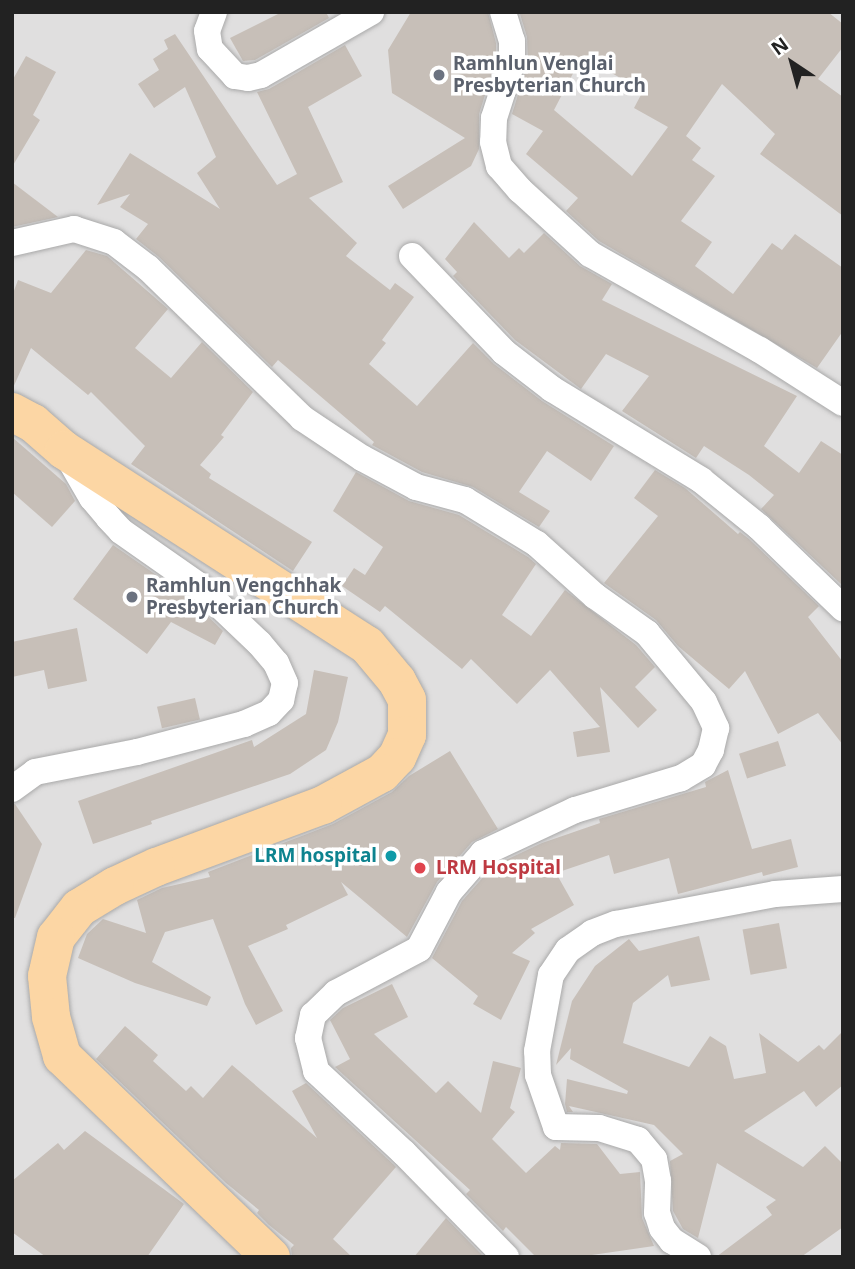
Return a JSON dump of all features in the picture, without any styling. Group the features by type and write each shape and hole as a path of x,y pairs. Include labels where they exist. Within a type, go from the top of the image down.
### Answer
{"main road":[{"path":"12,412 33,423 64,450 367,645 397,681 407,700 407,735 397,757 382,773 323,805 156,867 115,886 79,908 56,937 47,976 51,1017 62,1056 271,1257"}],"street":[{"path":"214,12 207,31 210,49 235,76 248,78 261,75 371,12"},
{"path":"503,12 513,41 512,62 494,118 493,142 499,166 520,190 590,254 760,350 843,403"},
{"path":"12,243 74,229 114,243 148,268 302,418 373,464 416,487 465,500 537,544 595,596 648,633 689,680 704,702 716,728 711,750 703,765 681,778 576,810 483,853 449,892 419,949 336,993 313,1014 308,1038 316,1070 404,1153 506,1257"},
{"path":"412,256 504,352 552,389 701,480 760,527 843,608"},
{"path":"12,789 35,772 137,752 244,724 269,713 281,699 285,683 276,663 259,643 198,585 121,531 92,498 64,450"},
{"path":"698,1257 672,1241 662,1228 657,1213 658,1181 654,1159 638,1140 599,1128 556,1127 538,1075 537,1051 551,975 568,950 592,933 616,924 775,894 843,889"}],"shaded area":[{"path":"12,12 843,12 843,1257 12,1257"}],"building":[{"path":"282,12 326,12 329,18 255,60 243,61 230,38"},
{"name":"Ramhlun Venglai Presbyterian Church","path":"411,12 488,12 496,43 496,60 479,114 479,149 471,166 403,209 388,186 465,138 392,93 388,50"},
{"path":"828,12 843,24 843,47 818,79 843,97 843,216 760,154 775,134 722,84 686,136 701,148 692,160 715,176 681,221 712,242 695,266 733,294 772,243 782,250 795,234 843,268 843,331 817,368 599,241 566,211 578,198 526,154 543,131 512,114 528,62 527,37 520,14","holes":["582,56 643,91 634,108 668,127 632,176 554,110"]},
{"path":"175,34 277,185 297,174 257,92 269,89 345,45 362,76 308,107 343,182 309,198 357,243 346,256 390,290 395,283 414,297 382,340 386,343 369,364 417,406 473,343 494,364 542,401 614,446 591,481 547,451 519,492 550,511 539,527 473,487 422,472 372,445 374,442 278,360 272,367 159,257 136,239 148,224 120,207 130,194 97,205 130,153 220,209 197,173 216,157 185,87 154,108 138,84 159,70 153,59 168,49 164,40"},
{"path":"26,56 56,72 33,115 40,120 12,167 12,81"},
{"path":"12,182 58,217 12,227"},
{"path":"474,222 509,258 519,248 524,253 544,233 580,266 612,284 602,300 797,396 764,446 799,473 821,441 843,455 841,584 761,509 774,495 749,475 704,446 696,458 622,411 649,376 606,354 581,389 515,340 453,276 457,272 445,259"},
{"path":"86,250 107,256 168,309 135,348 171,378 202,342 253,392 221,435 224,437 200,465 211,474 209,478 312,542 293,571 131,464 145,446 91,392 88,395 31,348 12,390 12,296 18,280 51,293"},
{"path":"12,437 66,484 75,501 52,527 12,492"},
{"path":"655,470 685,488 738,534 740,532 749,539 819,606 808,617 843,662 843,745 818,713 778,734 745,671 729,689 678,646 656,620 604,583 658,516 634,498"},
{"path":"356,472 409,501 459,515 528,557 536,564 502,615 531,636 565,590 636,645 655,667 635,687 657,710 638,728 600,687 610,752 577,757 573,732 600,727 550,670 517,704 471,659 462,669 385,606 380,612 342,586 354,568 365,575 383,547 333,511"},
{"name":"Ramhlun Vengchhak Presbyterian Church","path":"113,545 188,597 223,631 215,645 171,622 147,654 73,599"},
{"path":"77,628 87,681 48,689 44,670 12,677 12,642"},
{"path":"314,670 348,677 338,722 326,750 290,774 151,821 152,824 93,844 78,801 252,740 254,747 306,714"},
{"path":"195,698 200,719 162,728 157,707"},
{"path":"778,741 786,766 747,778 739,754"},
{"path":"450,751 498,829 472,842 437,882 407,937 341,882 348,895 286,925 288,929 248,946 283,1011 256,1025 245,1004 213,919 165,932 152,962 211,997 207,1006 135,983 78,958 87,934 103,919 146,933 137,900 162,888 210,877 208,872 333,824 392,792 409,776"},
{"path":"728,770 752,849 791,839 798,867 763,876 762,872 678,894 669,858 614,874 609,855 556,873 574,905 531,929 535,933 512,953 530,961 501,1020 473,1004 478,996 432,958 462,901 493,866 542,843 600,823 599,819 706,787 705,782"},
{"path":"15,804 42,844 15,918 12,918 12,805"},
{"path":"779,923 787,968 751,975 743,929"},
{"path":"699,936 710,980 671,987 668,975 633,1003 623,1043 689,1067 710,1036 726,1046 734,1079 766,1073 759,1033 798,1062 819,1045 824,1050 843,1031 843,1085 816,1107 804,1091 744,1131 803,1167 825,1146 843,1164 843,1227 801,1257 716,1257 772,1215 766,1207 776,1200 717,1163 698,1238 683,1229 673,1211 670,1161 683,1154 654,1125 569,1106 573,1112 567,1112 567,1079 627,1094 628,1091 570,1059 571,1048 556,1065 572,1001 595,966 629,939 639,951"},
{"path":"392,984 408,1017 374,1034 436,1093 448,1081 481,1113 493,1061 521,1068 510,1108 515,1112 492,1139 526,1173 555,1146 560,1150 561,1143 597,1144 620,1174 640,1172 642,1218 654,1246 585,1256 536,1257 506,1227 503,1231 466,1194 470,1190 335,1067 350,1059 330,1020 343,1008"},
{"path":"125,1026 158,1055 153,1061 186,1091 191,1086 203,1098 232,1065 317,1138 292,1091 306,1083 396,1167 333,1239 352,1257 292,1257 291,1248 294,1245 269,1225 257,1213 259,1210 226,1183 96,1059"},
{"path":"85,1131 184,1204 147,1257 46,1257 12,1232 12,1181 58,1143 64,1150"},
{"path":"446,1218 483,1256 482,1257 414,1257"}],"place":[{"name":"Ramhlun Venglai Presbyterian Church","path":"439,75"},
{"name":"Ramhlun Vengchhak Presbyterian Church","path":"132,597"},
{"name":"LRM hospital","path":"391,856"},
{"name":"LRM Hospital","path":"420,868"}]}
